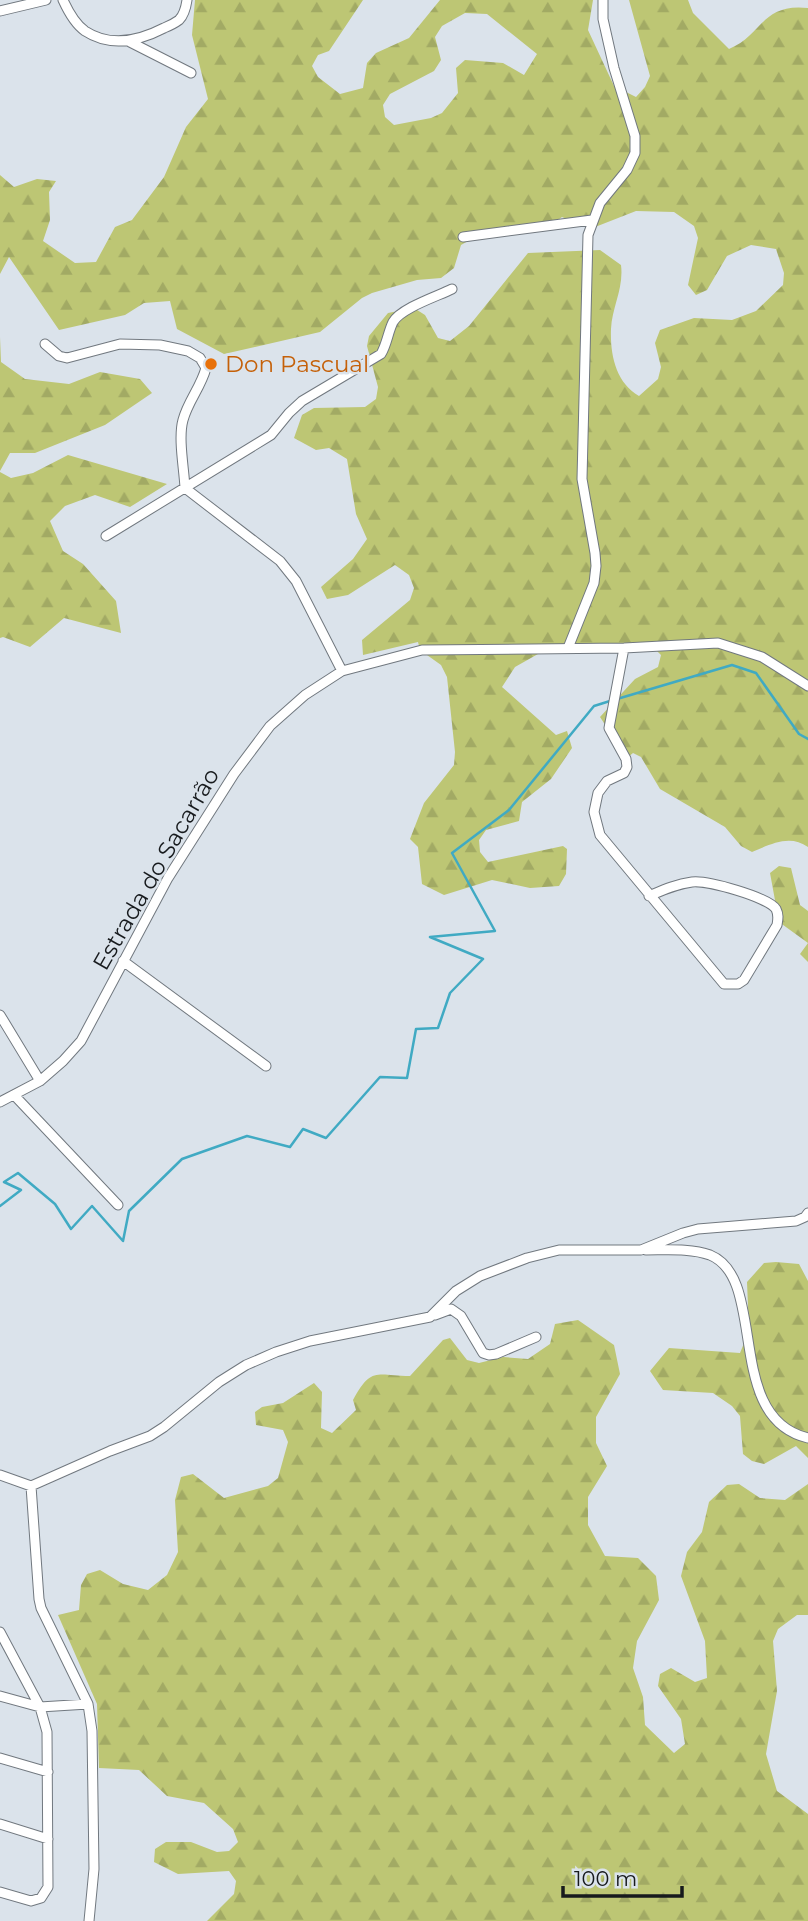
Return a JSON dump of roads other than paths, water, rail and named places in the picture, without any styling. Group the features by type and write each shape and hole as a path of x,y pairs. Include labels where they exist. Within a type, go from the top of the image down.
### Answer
{"street":[{"path":"0,11 46,0"},
{"path":"63,0 83,30 114,41 130,42 178,21 184,13 187,0"},
{"path":"568,648 594,583 596,566 582,479 587,235 600,203 627,170 635,153 635,136 614,68 603,19 603,0"},
{"path":"130,42 191,74"},
{"path":"463,237 592,220"},
{"path":"106,536 271,435 302,401 381,354 394,321 402,313 452,289"},
{"path":"45,344 59,356 67,358 120,344 160,345 188,351 200,358 206,368 203,380 183,418 181,429 185,488 280,561 296,581 342,671"},
{"name":"Estrada do Sacarrão","path":"0,1102 40,1081 81,1041 168,877 234,774 270,726 304,695 342,671 422,650 624,648 718,643 762,657 808,686"},
{"path":"624,648 609,728 626,759 627,767 624,773 607,781 598,793 594,812 600,835 649,896 724,984 738,984 744,980 777,925 779,915 774,906 751,895 696,881 676,885 649,896"},
{"path":"123,961 266,1066"},
{"path":"0,1015 40,1081"},
{"path":"14,1095 118,1205"},
{"path":"641,1250 698,1229 796,1221 808,1213"},
{"path":"430,1317 456,1291 480,1276 527,1258 559,1250 673,1250 711,1256 724,1264 742,1302 754,1373 766,1407 787,1430 808,1438"},
{"path":"0,1475 31,1486 150,1436 219,1382 246,1365 310,1341 430,1317 452,1309 461,1316 484,1353 489,1355 536,1337"},
{"path":"31,1486 41,1608 88,1704 92,1731 94,1869 89,1921"},
{"path":"0,1632 40,1707 47,1732 48,1772 48,1887 41,1898 31,1901 0,1892"},
{"path":"0,1696 40,1707 88,1704"},
{"path":"0,1758 48,1772"},
{"path":"0,1824 48,1839"}],"waterway":[{"path":"617,699 732,665 756,673 799,734 808,739"},
{"path":"0,1206 21,1190 4,1182 18,1173 55,1204 71,1229 92,1206 123,1241 129,1211 182,1159 247,1136 290,1147 303,1129 326,1138 380,1077 407,1078 416,1029 438,1028 450,993 483,959 430,937 495,931 452,853 509,810 594,706 610,701"}],"place":[{"name":"Don Pascual","path":"211,364"}]}
